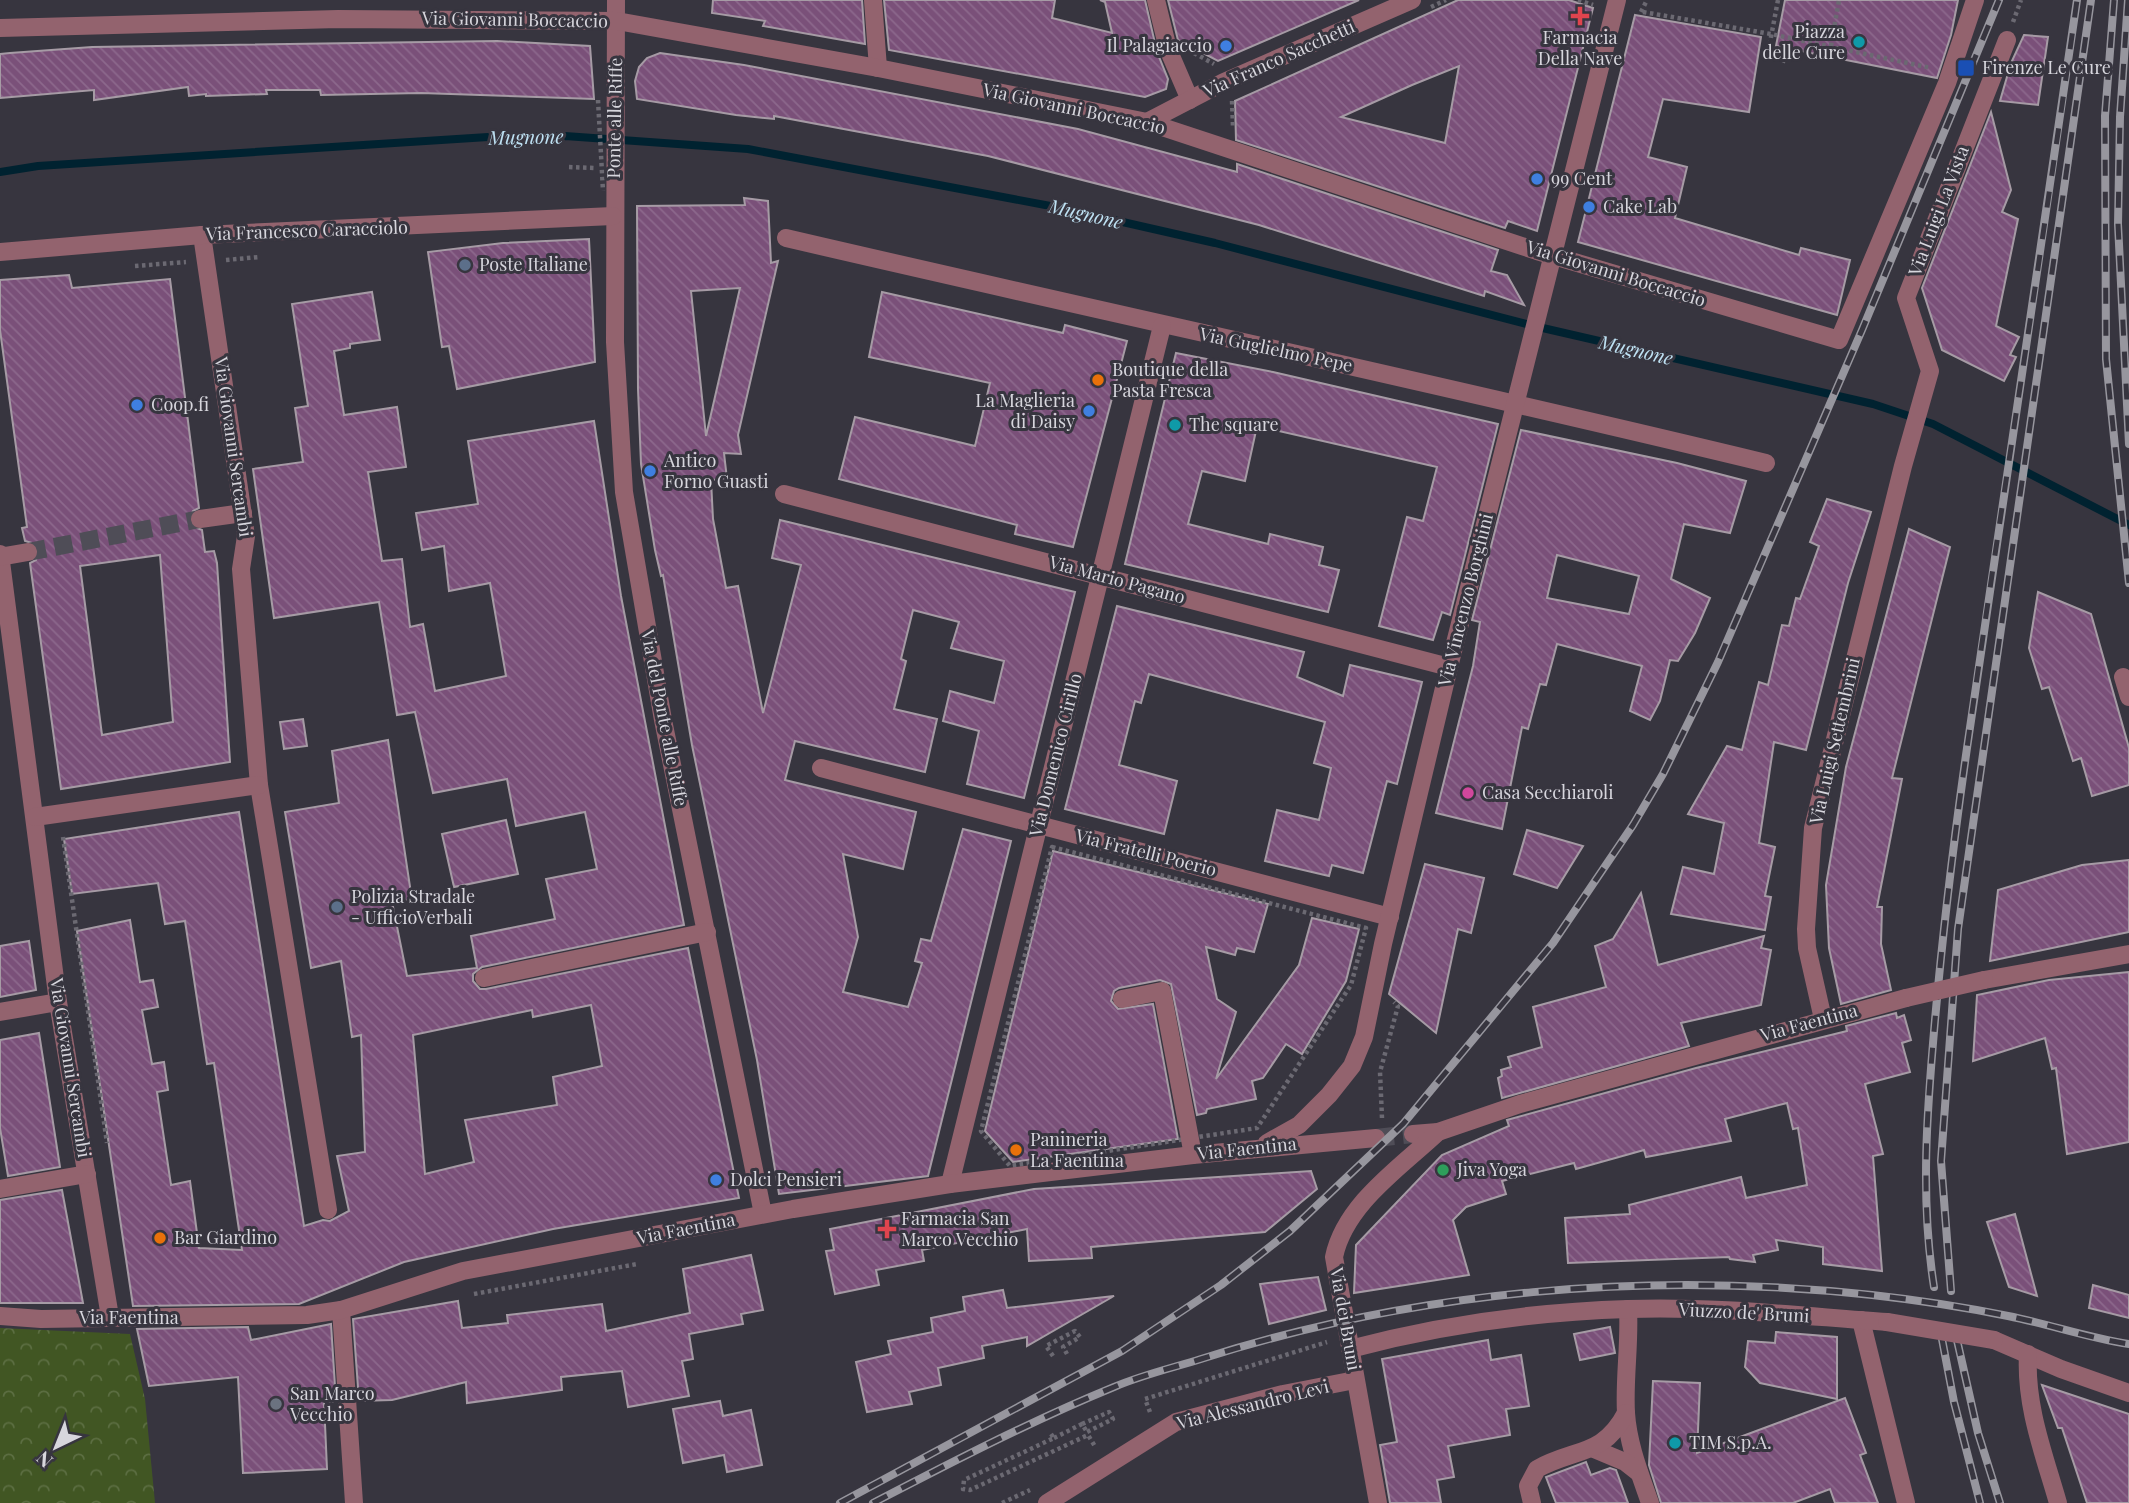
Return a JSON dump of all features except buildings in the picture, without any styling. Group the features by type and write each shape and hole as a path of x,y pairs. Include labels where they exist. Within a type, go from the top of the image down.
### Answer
{"street":[{"name":"Ponte alle Riffe","path":"614,216 608,190 606,100 617,21 616,0"},
{"path":"873,0 878,68"},
{"path":"1156,0 1168,49 1190,100"},
{"name":"Via Franco Sacchetti","path":"1147,122 1412,0"},
{"name":"Via Giovanni Boccaccio","path":"0,27 338,19 617,21 878,68 1147,122 1554,256 1839,340 1951,72 1975,0"},
{"name":"Via Vincenzo Borghini","path":"1258,1148 1290,1132 1308,1118 1352,1066 1364,1037 1449,667 1617,6"},
{"name":"Via Luigi La Vista","path":"1903,466 1930,371 1906,298 2007,40"},
{"name":"Via Francesco Caracciolo","path":"0,253 202,235 614,216"},
{"name":"Via del Ponte alle Riffe","path":"614,216 616,400 627,516 663,720 763,1214"},
{"name":"Via Giovanni Sercambi","path":"202,235 243,513 246,550 240,569 259,785 328,1210"},
{"name":"Via Guglielmo Pepe","path":"786,239 1162,326 1517,402 1766,463"},
{"name":"Via Domenico Cirillo","path":"950,1184 1162,326"},
{"name":"Via Luigi Settembrini","path":"1823,1019 1807,948 1806,929 1814,828 1903,466"},
{"name":"Via Mario Pagano","path":"784,494 1449,667"},
{"path":"200,519 243,513"},
{"path":"0,556 28,552"},
{"name":"Via Giovanni Sercambi","path":"0,556 58,1002 110,1317"},
{"path":"2123,677 2129,697"},
{"name":"Via Fratelli Poerio","path":"821,768 1390,917"},
{"path":"35,817 259,785"},
{"path":"484,978 707,932"},
{"name":"Via Faentina","path":"1413,1134 1438,1132 1520,1104 1906,998 1984,980 2129,954"},
{"path":"1122,999 1162,990 1192,1147"},
{"path":"0,1012 58,1002"},
{"name":"Via dei Bruni","path":"1378,1503 1334,1257 1342,1231 1355,1211 1438,1132"},
{"name":"Via Faentina","path":"0,1316 219,1318 307,1315 341,1310 463,1271 763,1214 1192,1147 1258,1148 1376,1138"},
{"path":"0,1189 88,1174"},
{"path":"1628,1309 1630,1345 1626,1413 1639,1473 1650,1503"},
{"name":"Viuzzo de' Bruni","path":"1350,1349 1489,1320 1628,1309 1755,1312 1887,1322 1994,1340 2129,1393"},
{"path":"341,1310 354,1503"},
{"path":"1861,1320 1906,1503"},
{"path":"2028,1354 2027,1383 2031,1409 2058,1503"},
{"name":"Via Alessandro Levi","path":"1047,1503 1176,1422 1283,1394 1355,1380"},
{"path":"1532,1503 1528,1486 1536,1469 1594,1449 1614,1433 1626,1413"},
{"path":"1594,1449 1614,1455 1639,1473"}],"path":[{"path":"1578,0 1599,6 1617,6 1771,34 1951,72"},
{"path":"1643,12 1647,0"},
{"path":"1778,0 1768,53 1787,62"},
{"path":"1830,46 1839,0"},
{"path":"597,87 606,100 608,190"},
{"path":"63,836 81,977 108,1151"},
{"path":"1010,1166 1192,1147 1257,1128 1351,985 1366,928 1360,927"},
{"path":"1053,1356 1046,1346 1075,1331 1080,1338 1063,1347 1067,1354"},
{"path":"1109,1412 1112,1419 1087,1434 970,1490 963,1489 964,1480 1082,1424 1109,1412"},
{"path":"1082,1424 1099,1452"}],"green space":[{"path":"0,1328 130,1334 145,1399 155,1503 0,1503"}],"waterway":[{"name":"Mugnone","path":"0,172 38,166 488,137 565,136 748,149 1061,208 1215,243 1534,326 1873,404 1933,424 2129,525"}],"tunnel":[{"path":"28,552 200,519"},
{"path":"1376,1138 1413,1134"}],"railway":[{"path":"840,1503 1122,1351 1221,1285 1290,1231 1403,1124 1553,943 1633,825 1663,774 1718,662 1862,330 1999,0"},
{"path":"1934,1287 1927,1220 1926,1154 1945,918 1980,655 2077,0"},
{"path":"1951,1291 1941,1161 1958,929 2091,0"},
{"path":"2114,0 2105,116 2106,359 2129,583"},
{"path":"2128,0 2120,117 2118,224 2129,444"},
{"path":"873,1503 1022,1428 1135,1379 1283,1335 1449,1302 1533,1292 1618,1287 1703,1285 1787,1288 1923,1301 2023,1319 2129,1344"},
{"path":"1942,1339 1954,1402 1980,1503"},
{"path":"1957,1340 1978,1433 2000,1503"}],"place":[{"name":"Farmacia Della Nave","path":"1580,16"},
{"name":"Piazza delle Cure","path":"1859,42"},
{"name":"Il Palagiaccio","path":"1226,46"},
{"name":"Firenze Le Cure","path":"1966,68"},
{"name":"99 Cent","path":"1537,179"},
{"name":"Cake Lab","path":"1589,207"},
{"name":"Poste Italiane","path":"465,265"},
{"name":"Boutique della Pasta Fresca","path":"1098,380"},
{"name":"Coop.fi","path":"137,405"},
{"name":"La Maglieria di Daisy","path":"1089,411"},
{"name":"The square","path":"1175,425"},
{"name":"Antico Forno Guasti","path":"650,471"},
{"name":"Casa Secchiaroli","path":"1468,793"},
{"name":"Polizia Stradale - UfficioVerbali","path":"337,907"},
{"name":"Panineria La Faentina","path":"1016,1150"},
{"name":"Jiva Yoga","path":"1443,1170"},
{"name":"Dolci Pensieri","path":"716,1180"},
{"name":"Farmacia San Marco Vecchio","path":"887,1229"},
{"name":"Bar Giardino","path":"160,1238"},
{"name":"San Marco Vecchio","path":"276,1404"},
{"name":"TIM S.p.A.","path":"1675,1443"}]}
